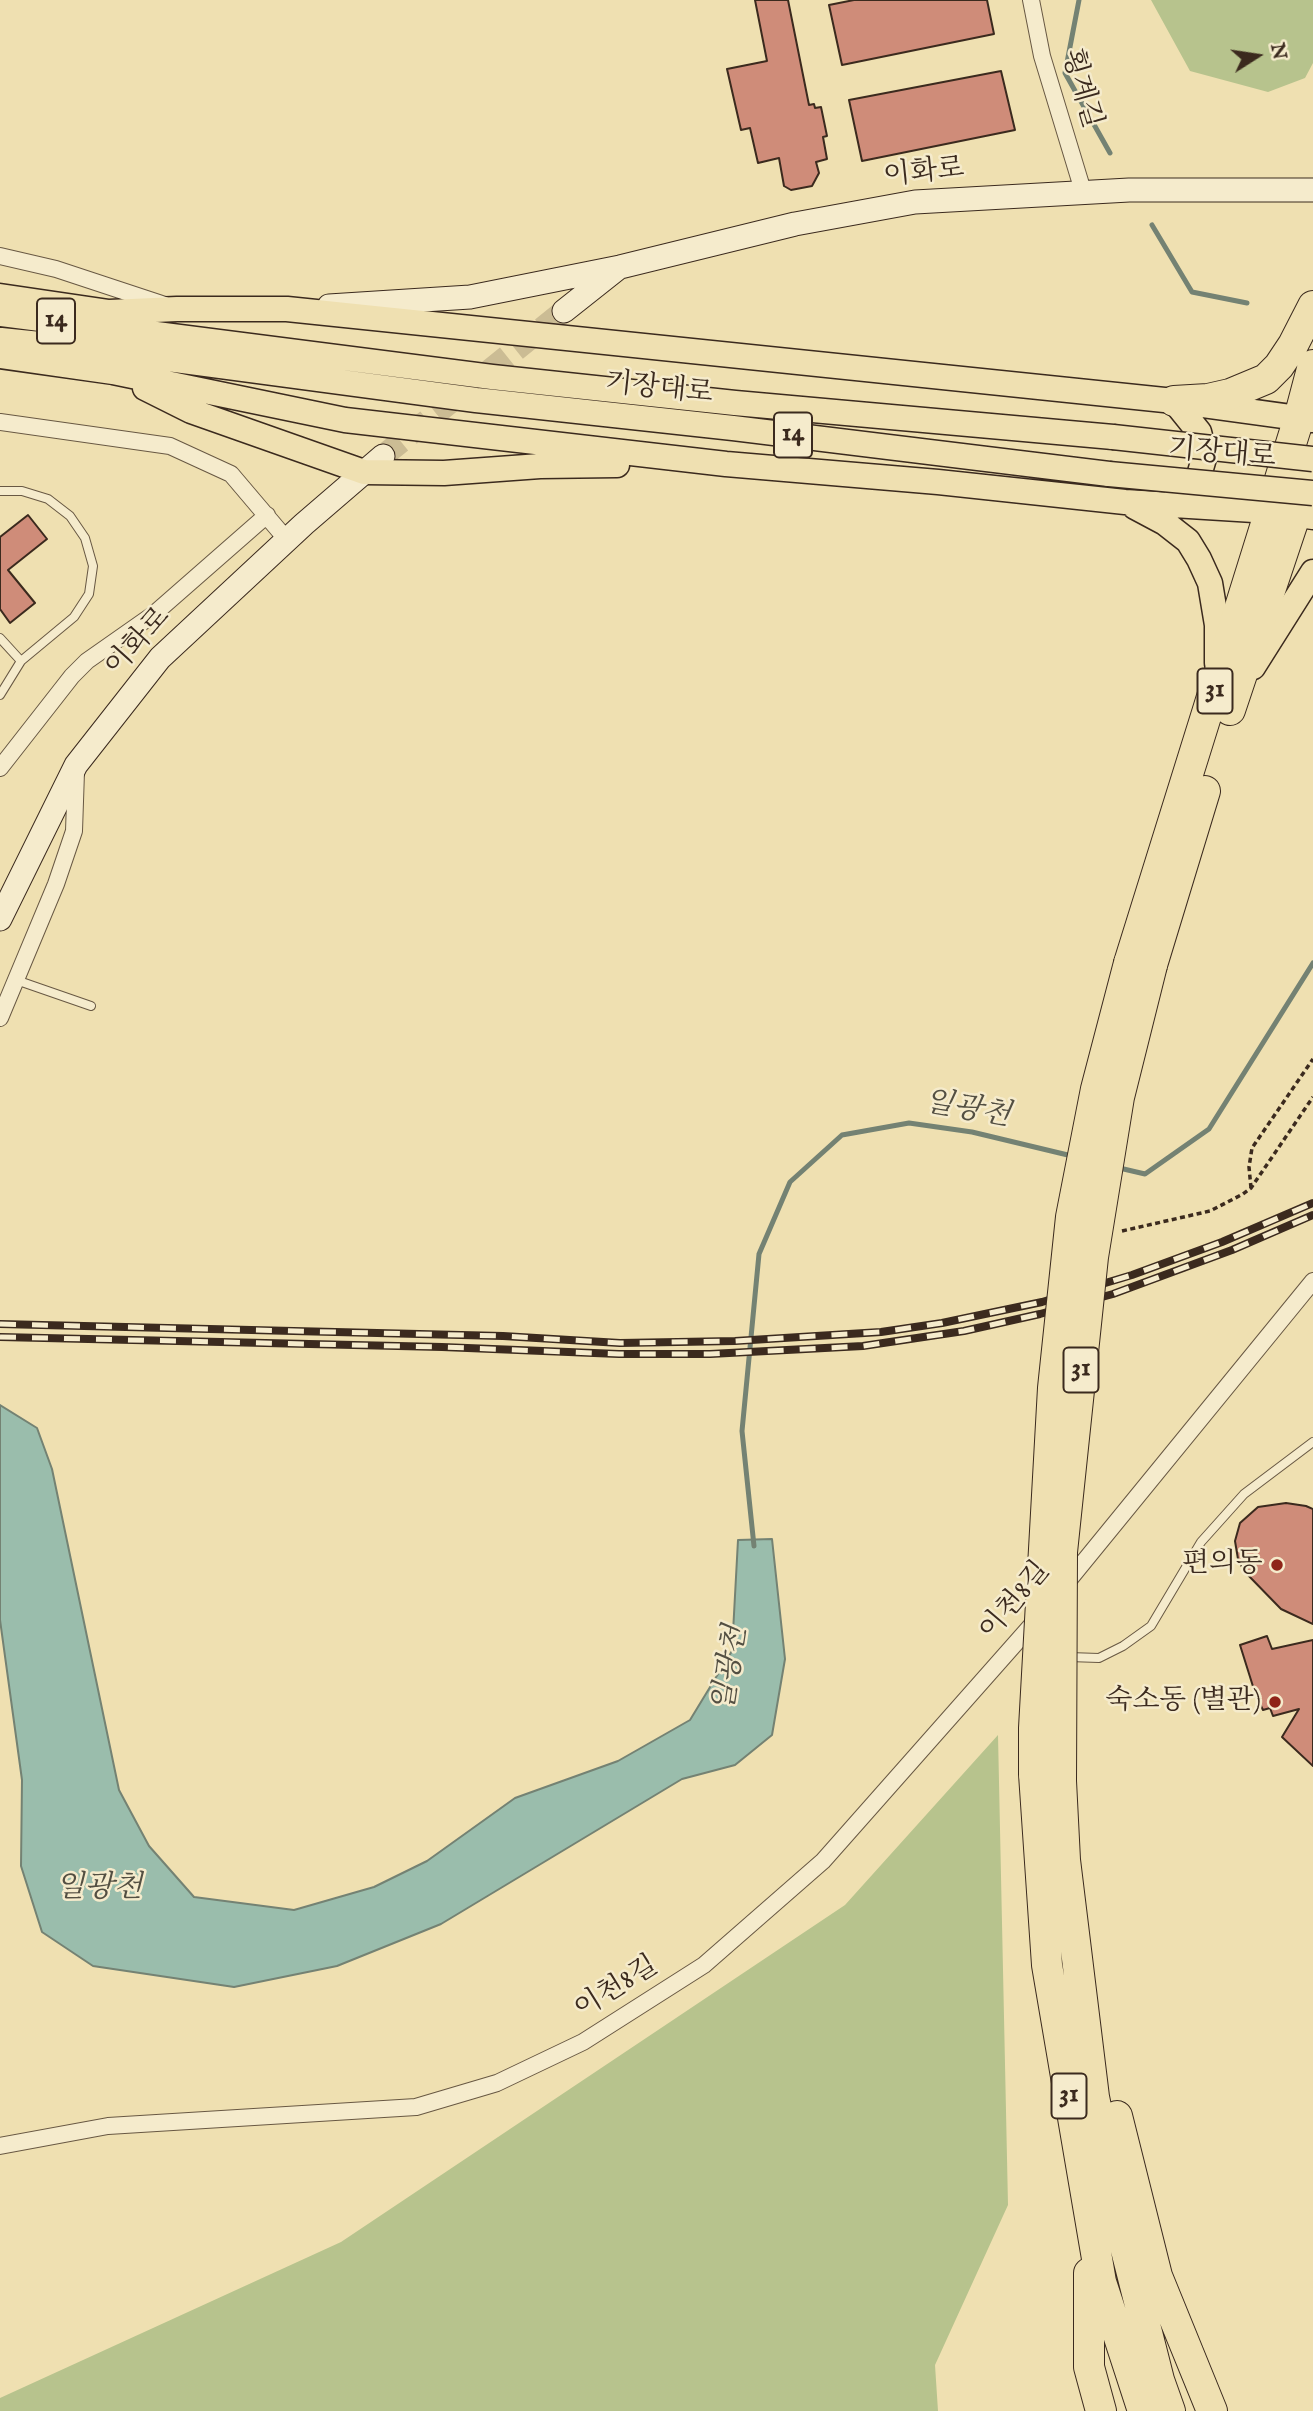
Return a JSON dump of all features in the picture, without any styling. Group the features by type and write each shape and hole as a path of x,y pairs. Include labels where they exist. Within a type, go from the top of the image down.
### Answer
{"highway":[{"path":"1174,401 1219,397 1249,388 1266,379 1293,345 1313,306"},
{"path":"1306,419 1313,365"},
{"name":"31","path":"1298,509 1306,419"},
{"name":"31","path":"1170,2411 1159,2380 1120,2226 1094,2097 1065,1860 1048,1777 1034,1728 1053,1388 1071,1217 1096,1089 1141,964 1224,696 1298,509 1313,461"},
{"name":"31","path":"1048,1777 1047,1965 1101,2282 1143,2411"},
{"path":"1086,2036 1115,2111 1157,2276 1212,2411"},
{"path":"1088,2210 1089,2367 1101,2411"}],"main road":[{"name":"이화로","path":"564,312 620,267 795,224 915,202 1083,191 1313,190"},
{"path":"0,296 109,312 287,309 470,296 620,267"},
{"path":"287,309 1174,401 1306,419"},
{"name":"기장대로","path":"0,314 492,377 735,403 1113,437 1313,461"},
{"name":"기장대로","path":"0,340 108,351 476,400 1109,474 1298,509"},
{"path":"0,356 113,372 345,420 726,464 938,482 1125,502 1298,509"},
{"path":"113,372 191,411 374,464 444,473 540,466 726,464"},
{"path":"1125,502 1182,491 1198,479 1205,455 1199,432 1174,401"},
{"name":"이화로","path":"0,919 76,765 160,658 287,540 374,464"},
{"path":"1125,502 1165,523 1188,541 1199,559 1210,583 1224,696"},
{"path":"1224,696 1262,650 1313,572"}],"street":[{"name":"횡계길","path":"1031,0 1042,56 1083,191"},
{"path":"0,256 56,269 177,309"},
{"path":"0,422 170,446 231,474 287,540"},
{"path":"0,768 72,676 87,661 154,614 267,515"},
{"path":"0,1018 56,884 74,831 76,765"},
{"name":"이천8길","path":"0,2147 107,2126 416,2107 497,2083 583,2042 704,1965 823,1861 1013,1655 1313,1281"}],"lane":[{"path":"0,491 22,491 48,499 70,516 85,538 93,566 89,594 74,617 21,661 0,695"},
{"path":"0,638 21,661"},
{"path":"16,980 91,1006"},
{"path":"1033,1656 1100,1658 1151,1626 1201,1542 1244,1494 1313,1442"}],"path":[{"path":"1251,1188 1249,1167 1252,1148 1313,1059"},
{"path":"1122,1231 1210,1212 1244,1195 1313,1097"}],"green space":[{"path":"1151,0 1313,0 1313,63 1305,78 1268,92 1190,71"},
{"path":"998,1735 1008,2205 935,2365 938,2411 0,2411 0,2398 341,2242 845,1905"}],"water":[{"name":"일광천","path":"0,1405 37,1428 52,1469 119,1790 149,1846 194,1897 294,1910 374,1887 427,1861 515,1798 618,1761 690,1720 732,1651 738,1540 772,1539 785,1659 772,1735 735,1765 682,1779 441,1924 337,1966 234,1987 93,1966 42,1932 21,1866 22,1780 0,1620"}],"building":[{"path":"755,0 788,0 809,105 821,107 827,136 823,137 827,159 816,162 819,173 812,186 791,190 784,186 779,158 758,163 750,128 741,130 727,69 767,61"},
{"path":"854,0 987,0 994,34 842,65 829,5"},
{"path":"1001,71 1015,130 862,161 849,100"},
{"path":"28,515 47,539 8,570 35,603 10,623 0,609 0,537"},
{"name":"편의동","path":"1286,1503 1313,1509 1313,1624 1281,1609 1244,1571 1238,1559 1235,1541 1240,1523 1258,1507"},
{"path":"1267,1636 1272,1649 1313,1640 1313,1766 1282,1737 1299,1709 1273,1716 1270,1708 1263,1710 1256,1696 1240,1645"}],"waterway":[{"path":"1079,0 1065,73 1110,153"},
{"path":"1152,225 1192,292 1247,303"},
{"name":"일광천","path":"1115,1167 1145,1174 1209,1129 1313,963"},
{"name":"일광천","path":"754,1546 742,1431 759,1254 790,1182 842,1135 909,1123 972,1132 1072,1156"}],"tunnel":[{"path":"383,456 564,311"}],"railway":[{"path":"0,1324 503,1336 620,1343 735,1341 881,1332 942,1323 1042,1302 1132,1275 1222,1242 1313,1203"},
{"path":"0,1337 442,1347 619,1354 710,1354 863,1346 964,1331 1113,1294 1232,1250 1313,1215"}],"place":[{"name":"편의동","path":"1277,1565"},
{"name":"숙소동 (별관)","path":"1275,1702"}]}
